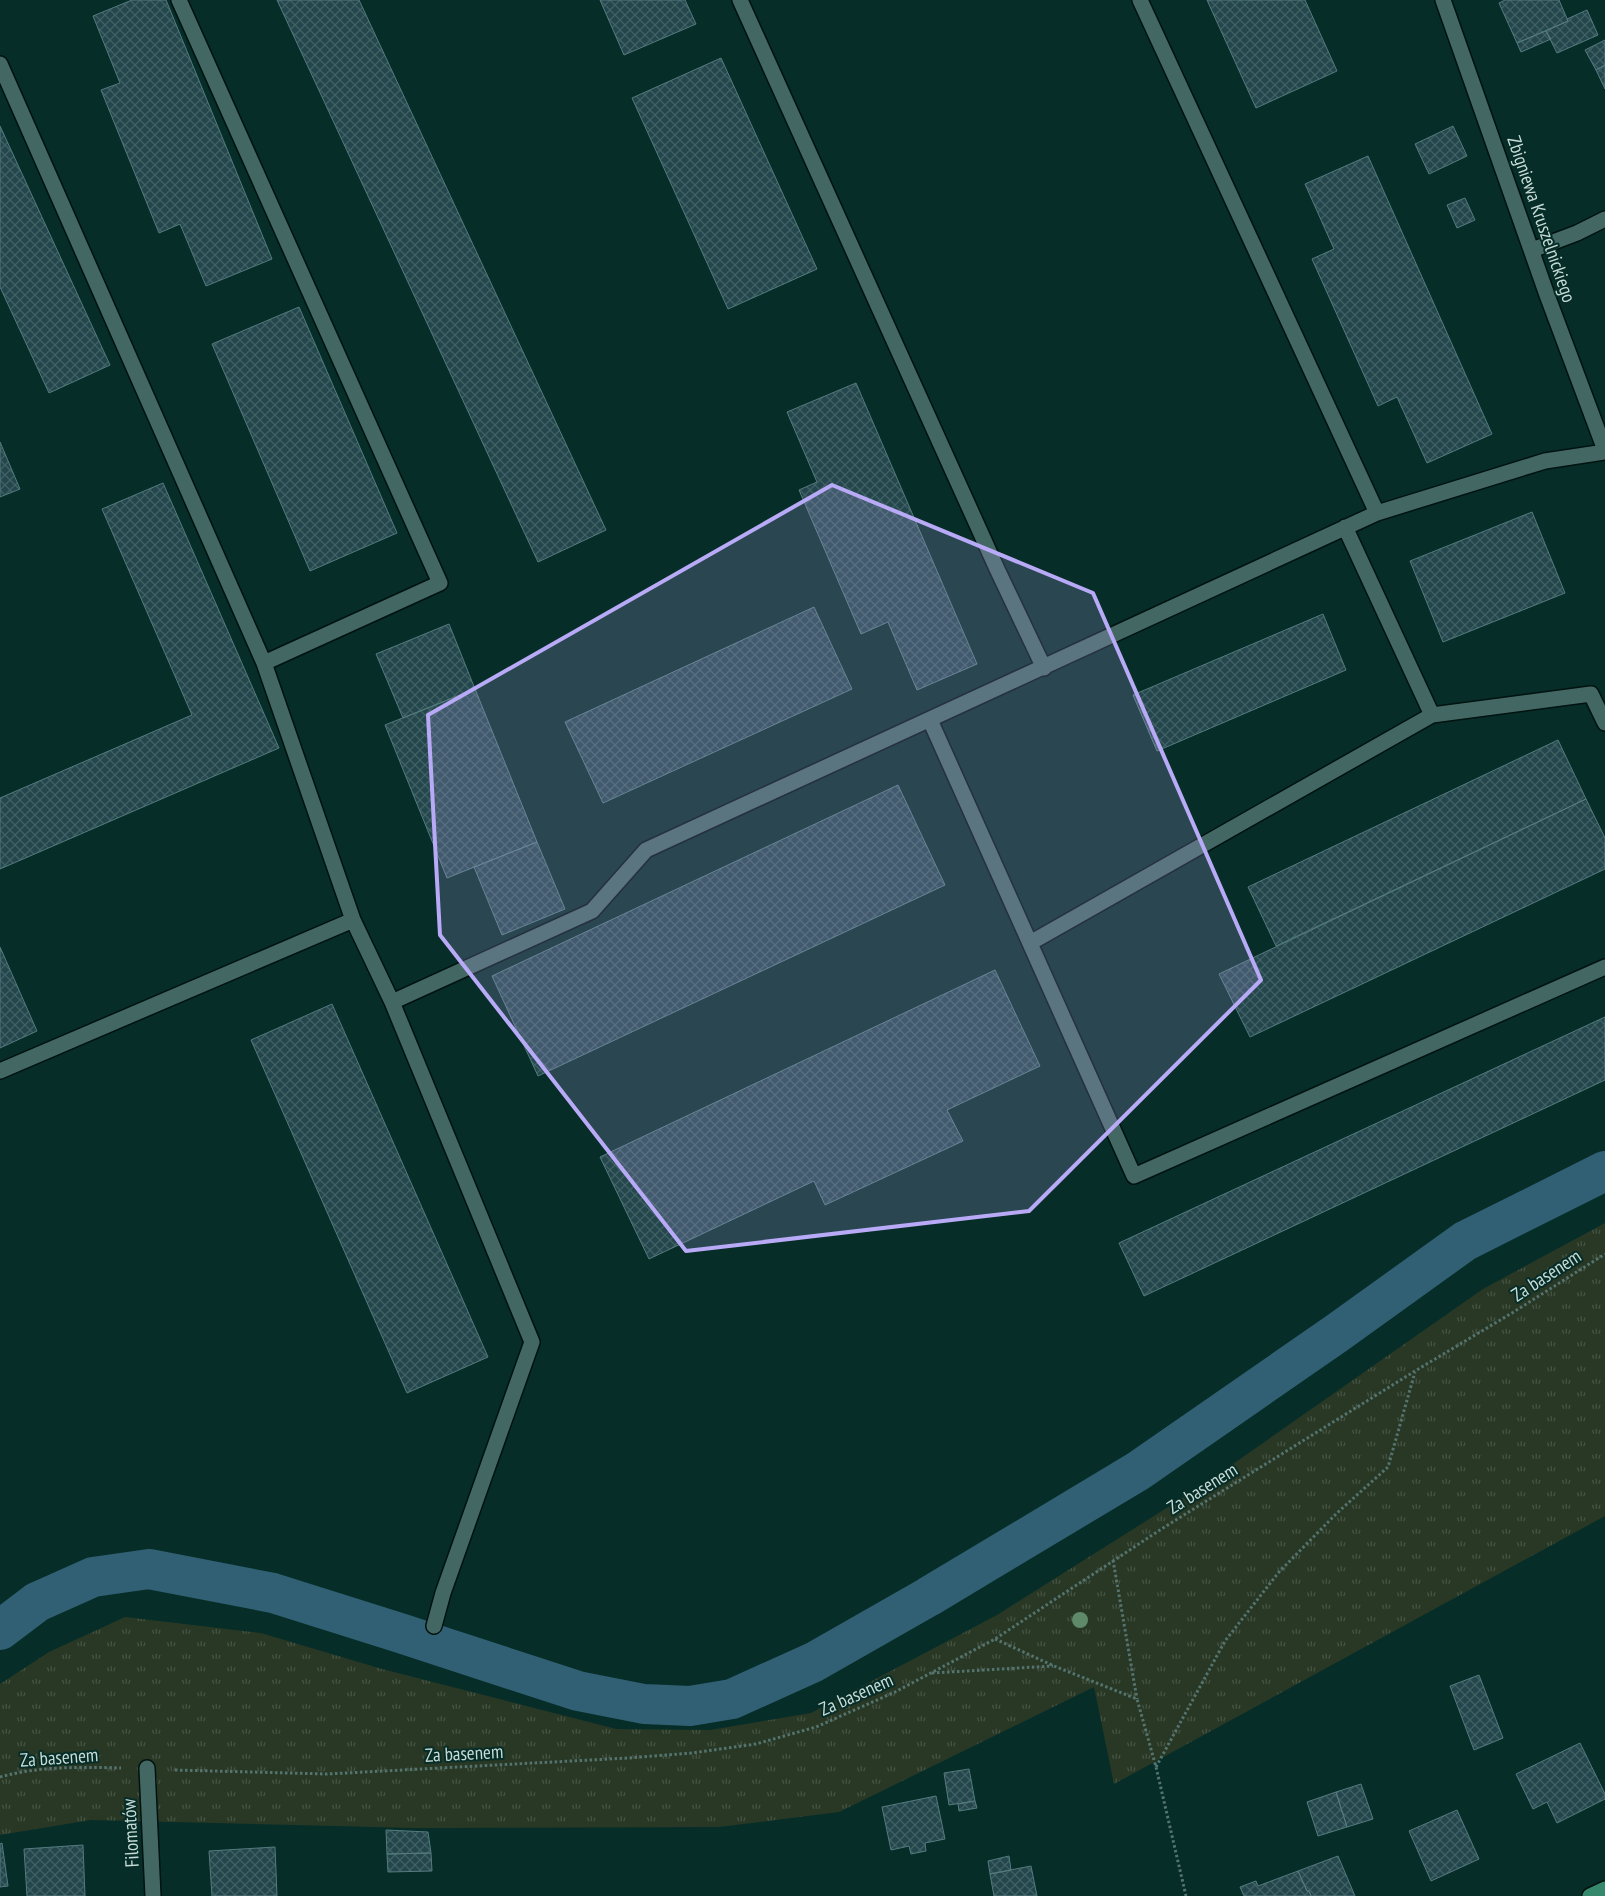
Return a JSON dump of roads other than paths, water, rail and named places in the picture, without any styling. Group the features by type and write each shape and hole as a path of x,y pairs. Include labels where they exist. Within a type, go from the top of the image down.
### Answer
{"main road":[{"path":"1590,1896 1605,1889"}],"street":[{"path":"179,0 440,583 264,663"},
{"path":"740,0 993,560 1044,668"},
{"path":"1140,0 1377,513"},
{"name":"Zbigniewa Kruszelnickiego","path":"1443,0 1605,451"},
{"path":"0,64 264,663 353,920 392,1002 532,1342 443,1593 434,1626"},
{"path":"1532,250 1577,233 1605,219"},
{"path":"392,1002 592,911 646,850 1044,668 1345,527 1377,513 1545,461 1605,451"},
{"path":"1345,527 1432,715"},
{"path":"1030,943 1432,715 1591,694 1605,723"},
{"path":"930,720 1134,1176 1605,967"},
{"path":"0,1071 353,920"},
{"name":"Filomatów","path":"147,1768 153,1896"}],"waterway":[{"path":"0,1630 37,1602 93,1577 149,1569 273,1593 578,1691 644,1704 690,1706 732,1699 814,1662 928,1597 1138,1471 1337,1333 1465,1241 1605,1171"}]}
